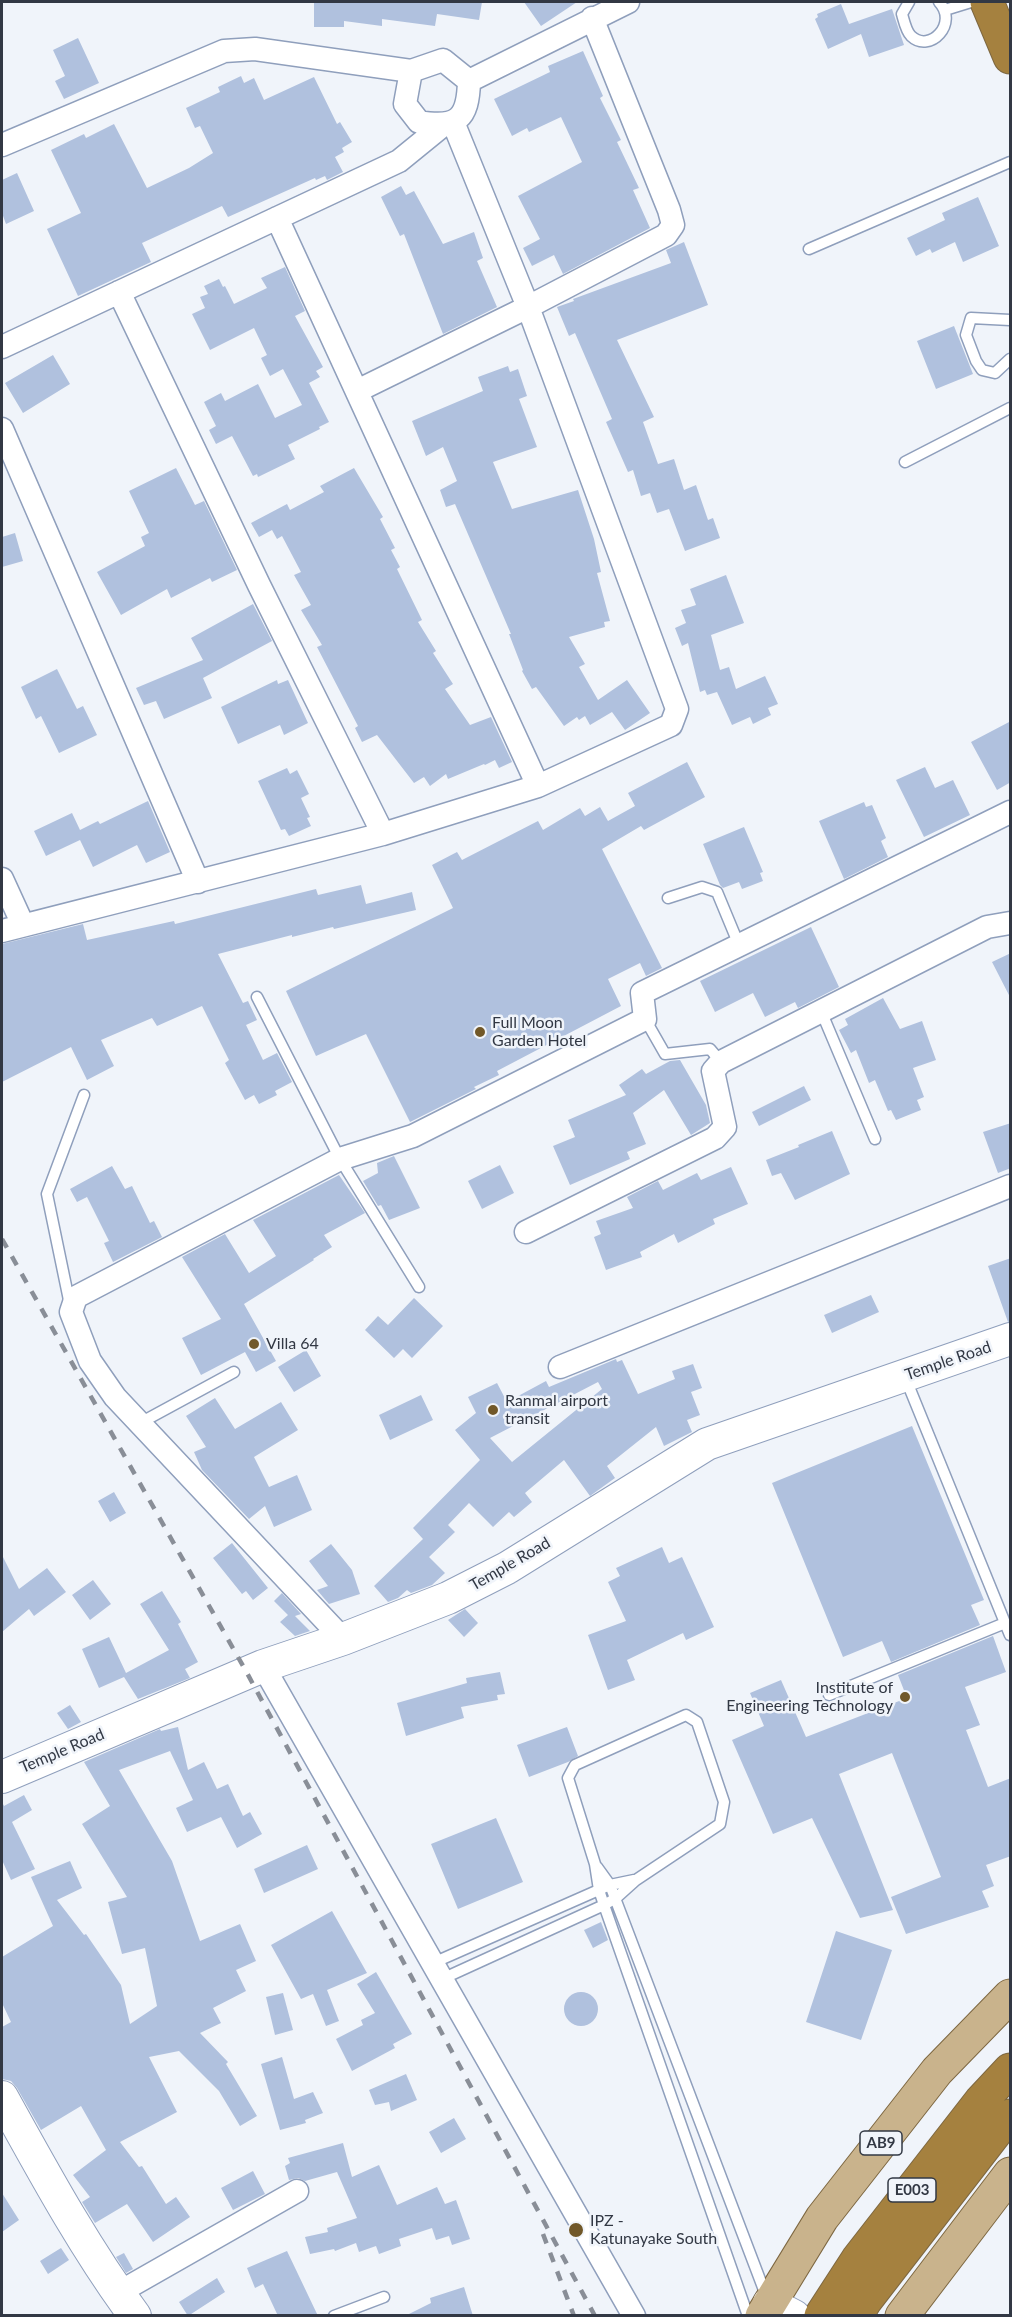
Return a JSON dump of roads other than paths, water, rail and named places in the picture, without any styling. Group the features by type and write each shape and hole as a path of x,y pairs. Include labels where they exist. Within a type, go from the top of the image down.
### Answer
{"highway":[{"path":"987,2 1011,57"},
{"path":"1008,2 1011,7"},
{"name":"E003","path":"821,2316 858,2259 981,2101 1011,2070"},
{"name":"E003","path":"856,2316 998,2129 1011,2116"}],"main road":[{"name":"AB9","path":"768,2313 822,2218 937,2071 1011,1996"},
{"path":"902,2316 1011,2174"}],"street":[{"path":"469,81 628,2"},
{"path":"357,391 528,308 666,235 673,225 592,18"},
{"path":"2,145 224,51 255,49 411,71 443,60 469,81"},
{"path":"411,71 405,104 419,122 448,124"},
{"path":"2,346 399,161 448,124 468,105 469,81"},
{"path":"2,879 12,928 383,834 538,786 671,725 677,709 528,308 448,124"},
{"path":"277,218 538,786"},
{"path":"119,292 259,585 383,834"},
{"path":"2,429 198,882"},
{"path":"343,1639 115,1397 90,1361 71,1312 76,1297 340,1159 413,1136 645,1018 642,993 1011,812"},
{"path":"526,1232 715,1138 725,1127 713,1071 721,1062 987,927 1011,923"},
{"path":"560,1367 1011,1186"},
{"name":"Temple Road","path":"2,1777 263,1666 343,1639 448,1598 507,1568 707,1444 1011,1339"},
{"path":"263,1666 634,2316"},
{"path":"2,2097 41,2167 126,2304 297,2191"}],"lane":[{"path":"909,2 902,14 909,35 915,39 927,40 941,33 946,21 942,6 971,2"},
{"path":"808,249 1011,162"},
{"path":"1011,320 971,318 966,334 976,361 982,370 995,373 1011,359"},
{"path":"905,462 1011,408"},
{"path":"668,898 702,887 717,892 739,945"},
{"path":"257,997 340,1159 419,1287"},
{"path":"821,1011 875,1139"},
{"path":"645,1018 664,1054 710,1049 721,1062"},
{"path":"71,1312 47,1194 84,1095"},
{"path":"140,1423 234,1372"},
{"path":"904,1376 1011,1635"},
{"path":"829,1695 1005,1623"},
{"path":"437,1971 604,1905 616,1898 636,1880 720,1824 724,1802 697,1722 686,1715 575,1765 568,1778 595,1864 604,1905 768,2313"},
{"path":"595,1864 616,1898 768,2313"},
{"path":"437,1971 599,1890 610,1885 636,1880"},
{"path":"334,2316 384,2297"}],"railway":[{"path":"2,1239 247,1673 595,2316"},
{"path":"543,2234 574,2316"}],"place":[{"name":"Full Moon Garden Hotel","path":"480,1032"},
{"name":"Villa 64","path":"254,1344"},
{"name":"Ranmal airport transit","path":"493,1410"},
{"name":"Institute of Engineering Technology","path":"905,1697"},
{"name":"IPZ - Katunayake South","path":"576,2230"}]}
